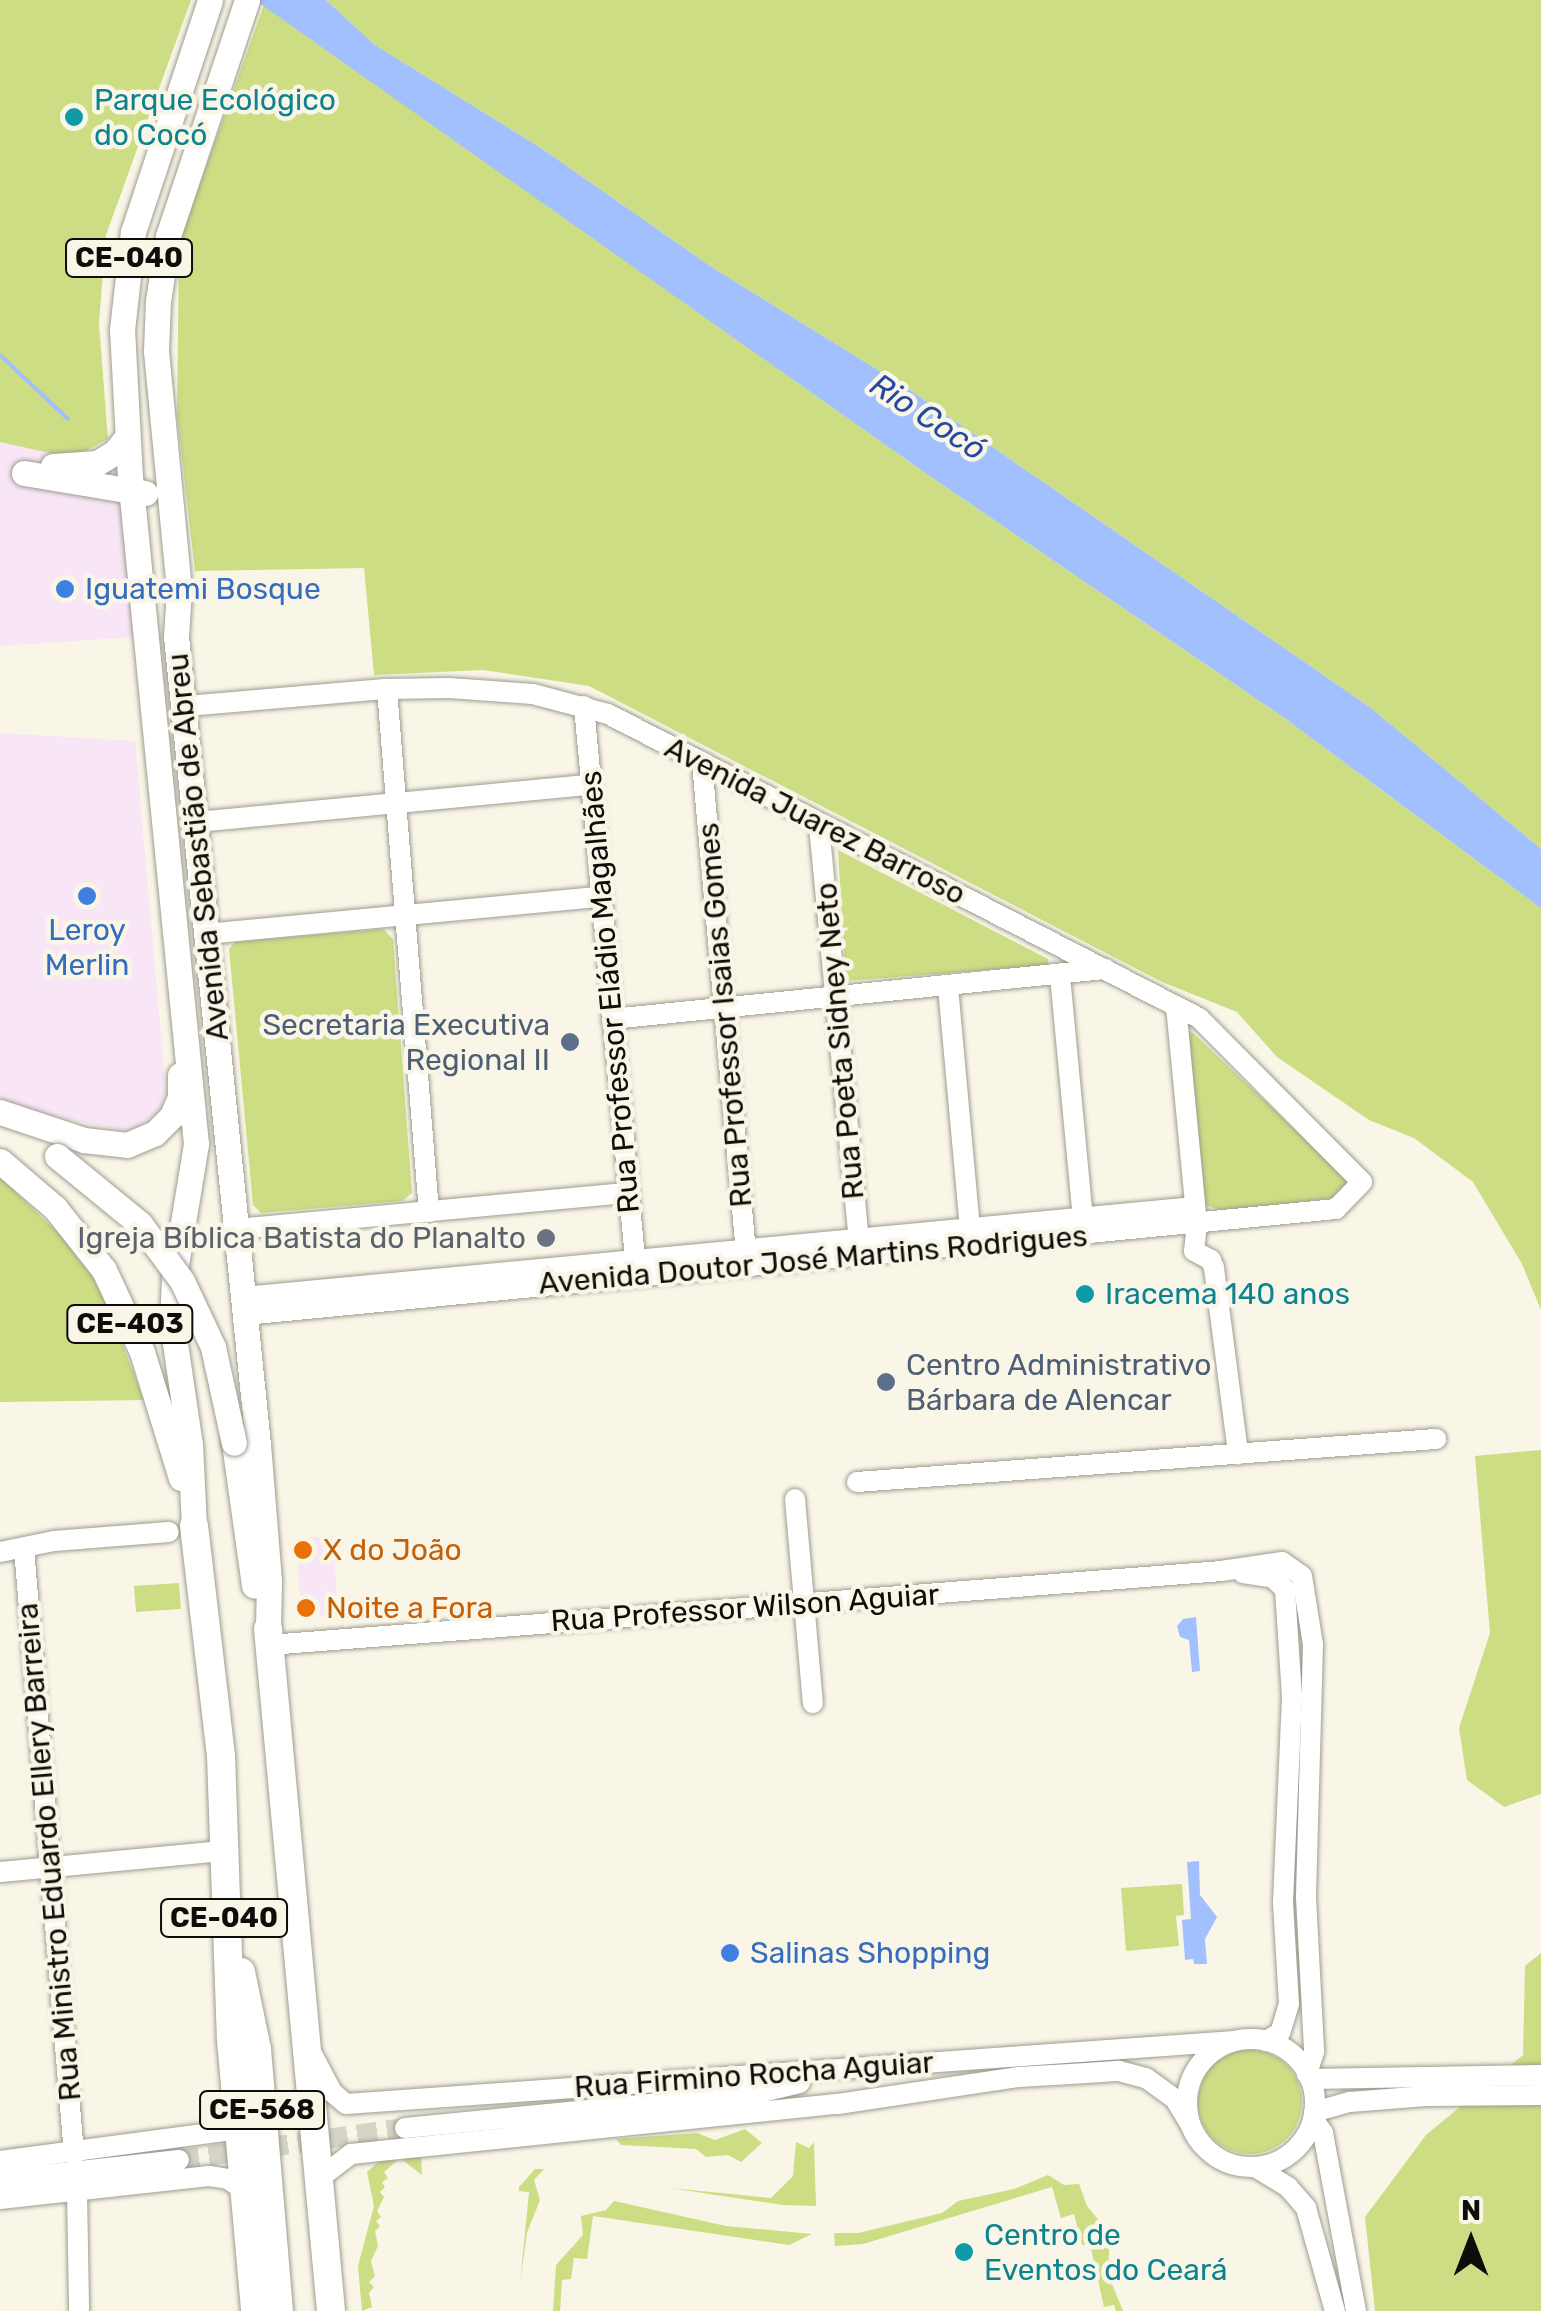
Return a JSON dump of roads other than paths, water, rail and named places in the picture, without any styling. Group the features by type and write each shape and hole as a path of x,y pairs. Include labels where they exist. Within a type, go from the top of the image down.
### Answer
{"highway":[{"name":"CE-040","path":"181,1529 216,1698 224,1912 255,2311"},
{"name":"CE-040","path":"268,1637 330,2311"},
{"name":"CE-568","path":"224,1912 256,2049 279,2311"}],"main road":[{"name":"Avenida Sebastião de Abreu","path":"186,1056 136,530 143,486 127,437 122,330 133,232 210,0"},
{"name":"Avenida Sebastião de Abreu","path":"237,1228 176,636 180,590 156,351 168,236 247,0"},
{"path":"156,351 143,486 176,636"},
{"path":"32,469 97,463 115,452 127,437"},
{"path":"32,469 143,486"},
{"path":"32,469 112,501 136,530"},
{"path":"166,820 196,822"},
{"path":"172,908 202,905"},
{"path":"0,1112 84,1140 127,1145 155,1133 172,1116 186,1056"},
{"name":"CE-040","path":"181,1529 190,1445 172,1323 174,1277 196,1160 186,1056"},
{"name":"CE-403","path":"0,1126 58,1156 124,1208 174,1268 212,1347 234,1443 253,1581 268,1637"},
{"name":"CE-403","path":"0,1160 56,1208 104,1270 142,1352 181,1529"},
{"name":"CE-040","path":"237,1228 269,1581 268,1637"}],"street":[{"name":"Avenida Juarez Barroso","path":"186,706 388,689 500,690 584,706 1176,1006 1214,1030 1359,1177"},
{"path":"388,689 429,1212"},
{"name":"Rua Professor Eládio Magalhães","path":"584,706 636,1269"},
{"name":"Rua Professor Isaias Gomes","path":"702,763 747,1259"},
{"path":"196,822 590,785"},
{"name":"Rua Poeta Sidney Neto","path":"819,826 859,1248"},
{"path":"205,934 600,897"},
{"path":"612,1019 1105,969"},
{"path":"1060,976 1084,1226"},
{"path":"948,987 971,1237"},
{"path":"1176,1006 1196,1215 1194,1251 1211,1260 1214,1268 1238,1454"},
{"name":"Avenida Doutor José Martins Rodrigues","path":"244,1306 1196,1215 1336,1210 1361,1184 1359,1177"},
{"path":"237,1228 628,1193"},
{"path":"857,1482 1436,1439"},
{"path":"794,1500 813,1704"},
{"path":"0,1552 54,1541 181,1529"},
{"name":"Rua Ministro Eduardo Ellery Barreira","path":"24,1548 74,2154"},
{"path":"1221,1571 1282,1562 1302,1576 1313,1645 1312,1761 1297,1961 1286,2022 1280,2033 1266,2041"},
{"path":"1221,1571 1274,1578 1285,1589 1292,1696 1283,1903 1314,2052 1309,2077 1313,2116 1323,2133 1356,2311"},
{"name":"Rua Professor Wilson Aguiar","path":"268,1637 804,1604 1221,1571"},
{"path":"1289,1760 1312,1761"},
{"path":"0,1872 223,1852"},
{"path":"1309,2077 1293,2055 1266,2041 1235,2041 1200,2064 1188,2093 1190,2124 1215,2156 1255,2166 1288,2187 1306,2208 1335,2311"},
{"name":"Rua Firmino Rocha Aguiar","path":"306,2044 332,2092 346,2104 1235,2041"},
{"path":"405,2128 754,2094 843,2069"},
{"name":"Rua Firmino Rocha Aguiar","path":"317,2180 341,2157 368,2151 838,2104 1019,2077 1087,2072 1119,2072 1146,2078 1174,2099 1190,2124"},
{"path":"1309,2077 1541,2075"},
{"path":"1255,2166 1292,2152 1313,2116 1388,2099 1541,2094"},
{"path":"0,2161 226,2132 238,2117"},
{"path":"0,2180 179,2160"},
{"path":"0,2199 210,2176 228,2179 244,2190"},
{"path":"77,2192 79,2311"}],"water":[{"name":"Rio Cocó","path":"255,0 326,0 375,45 541,148 713,268 907,388 1371,708 1541,849 1541,908 1283,717 931,477"},
{"path":"1196,1617 1200,1671 1192,1672 1189,1640 1180,1637 1177,1626 1183,1619"},
{"path":"1199,1861 1200,1895 1217,1917 1205,1939 1207,1964 1185,1960 1182,1920 1191,1919 1187,1862"}],"waterway":[{"path":"0,355 68,419"}],"tunnel":[{"path":"179,2160 405,2128"}],"place":[{"name":"Parque Ecológico do Cocó","path":"74,117"},
{"name":"Iguatemi Bosque","path":"65,589"},
{"name":"Leroy Merlin","path":"87,896"},
{"name":"Secretaria Executiva Regional II","path":"570,1042"},
{"name":"Igreja Bíblica Batista do Planalto","path":"546,1238"},
{"name":"Iracema 140 anos","path":"1085,1294"},
{"name":"Centro Administrativo Bárbara de Alencar","path":"886,1382"},
{"name":"X do João","path":"303,1550"},
{"name":"Noite a Fora","path":"306,1608"},
{"name":"Salinas Shopping","path":"730,1953"},
{"name":"Centro de Eventos do Ceará","path":"964,2252"}]}
